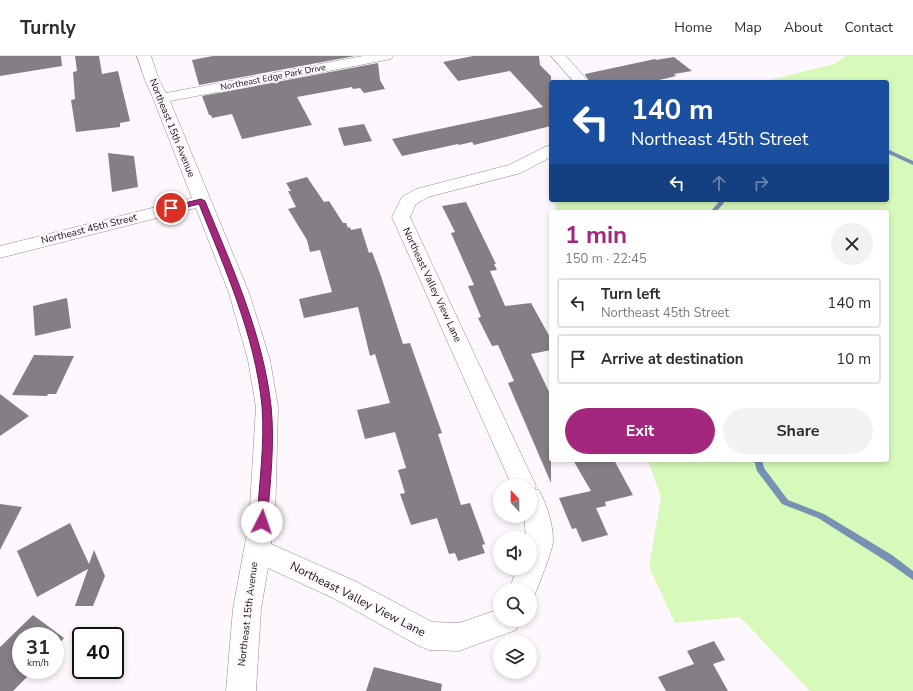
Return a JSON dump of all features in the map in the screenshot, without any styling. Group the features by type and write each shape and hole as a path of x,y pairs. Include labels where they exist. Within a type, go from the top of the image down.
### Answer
{"street":[{"name":"Northeast 15th Avenue","path":"144,56 152,80 161,98 239,293 260,368 267,407 262,522 247,609 241,691"},
{"name":"Northeast Edge Park Drive","path":"161,98 386,56"},
{"path":"558,56 580,80"},
{"name":"Northeast Valley View Lane","path":"521,479 400,216 408,201 422,193 515,169 549,151"},
{"name":"Northeast 45th Street","path":"0,252 201,201"},
{"path":"525,583 540,542 537,520"},
{"name":"Northeast Valley View Lane","path":"256,550 339,587 428,636 459,637 493,625"}],"green space":[{"path":"846,56 913,56 913,691 810,691 740,617 675,623 649,567 661,497 649,462 889,462 889,210 556,210 555,202 889,202 889,80 770,80 834,64"}],"building":[{"path":"0,56 61,56 62,66 0,76"},
{"path":"75,56 99,56 102,74 118,71 130,121 120,123 120,127 76,132 71,100 75,99 73,72 77,71"},
{"path":"213,56 355,56 199,85 192,60"},
{"path":"473,56 539,56 540,65 551,76 551,80 549,80 549,126 474,145 472,142 458,144 402,156 392,139 543,107 510,71 458,81 443,62"},
{"path":"674,57 692,71 674,74 676,76 659,80 589,80 585,75 655,59"},
{"path":"378,63 380,80 385,89 364,93 360,88 353,89 352,87 297,97 312,125 242,139 232,114 212,118 211,115 209,115 202,96"},
{"path":"364,124 372,141 344,146 338,128"},
{"path":"108,153 134,156 138,187 112,192"},
{"path":"307,177 324,202 329,201 343,223 346,223 348,228 350,227 351,230 361,228 369,253 372,252 381,276 403,344 410,343 442,433 438,434 461,505 470,503 485,544 482,545 485,553 458,561 455,553 449,554 437,518 411,525 400,494 405,493 398,470 406,468 395,432 365,439 357,410 390,403 375,354 370,356 358,307 304,318 299,299 332,292 320,250 310,252 307,240 288,209 296,207 288,191 291,191 286,183"},
{"path":"466,202 496,264 494,264 497,270 490,271 505,306 531,303 549,335 549,350 531,354 549,392 549,462 551,462 551,483 508,383 514,381 498,345 492,346 478,318 481,317 468,286 474,285 451,233 455,232 442,206"},
{"path":"67,298 71,328 35,336 33,306"},
{"path":"34,355 74,356 56,394 48,394 47,396 12,395"},
{"path":"0,394 29,416 0,436"},
{"path":"574,462 615,462 633,495 605,502 606,506 596,508 608,535 582,542 576,528 572,529 559,498 591,491"},
{"path":"0,504 22,507 0,550"},
{"path":"70,523 89,564 94,550 105,576 93,606 75,606 88,569 37,597 17,551"},
{"path":"33,615 49,627 21,627"},
{"path":"12,635 12,679 25,679 13,691 0,691 0,647"},
{"path":"714,641 725,660 713,664 728,691 666,691 658,677 694,664 687,651"},
{"path":"374,667 442,684 441,691 366,691"}],"waterway":[{"path":"889,152 913,163"},
{"path":"715,210 721,202"},
{"path":"758,462 760,469 785,502 821,516 889,558 913,576"}],"route":[{"path":"171,208 201,201 239,293 259,360 267,407 262,522"}]}
